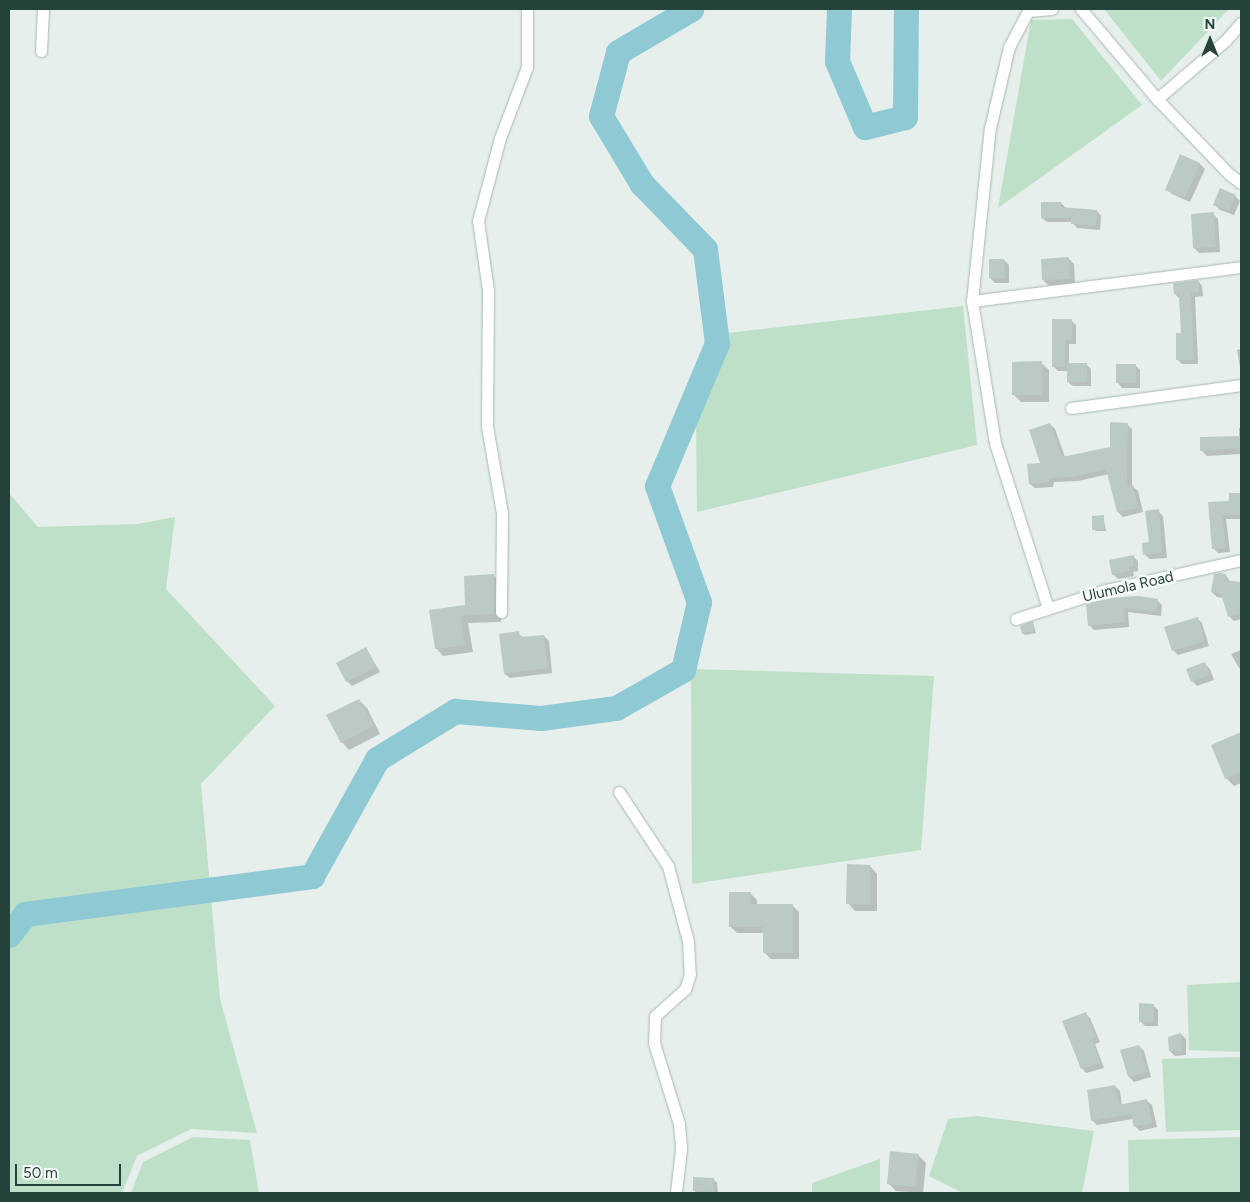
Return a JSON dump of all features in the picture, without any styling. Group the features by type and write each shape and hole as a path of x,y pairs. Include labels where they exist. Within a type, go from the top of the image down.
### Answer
{"street":[{"path":"41,51 44,9"},
{"path":"501,612 502,513 487,426 488,290 478,221 500,138 527,67 527,9"},
{"path":"1048,608 995,443 972,301 990,128 1009,47 1028,11 1052,9"},
{"path":"1081,9 1157,99 1229,174 1241,183"},
{"path":"1157,99 1226,40 1241,24"},
{"path":"972,301 1241,267"},
{"path":"1071,408 1241,385"},
{"name":"Ulumola Road","path":"1016,618 1106,590 1241,560"},
{"path":"619,792 668,866 688,941 690,974 685,989 655,1016 654,1043 679,1124 681,1148 676,1193"}],"green space":[{"path":"1104,9 1229,9 1161,81"},
{"path":"1072,19 1142,105 998,208 1031,20"},
{"path":"963,306 977,445 697,512 696,417 727,333"},
{"path":"9,493 38,527 137,524 175,517 166,589 275,706 201,784 220,999 257,1133 191,1129 137,1156 122,1193 9,1193"},
{"path":"691,669 934,676 921,850 692,884"},
{"path":"1241,982 1241,1052 1189,1050 1187,985"},
{"path":"1241,1057 1241,1130 1166,1132 1162,1059"},
{"path":"977,1116 1094,1131 1082,1193 963,1193 929,1176 948,1119"},
{"path":"193,1137 250,1140 259,1193 131,1193 143,1162"},
{"path":"1241,1137 1241,1193 1129,1193 1128,1140"},
{"path":"880,1159 880,1193 812,1193 812,1183"}],"building":[{"path":"1180,154 1200,163 1185,198 1165,190"},
{"path":"1220,188 1236,195 1229,211 1213,205"},
{"path":"1041,202 1061,202 1061,207 1097,210 1096,226 1071,224 1071,218 1041,218"},
{"path":"1214,212 1216,247 1193,248 1191,214"},
{"path":"1069,257 1070,279 1042,280 1041,259"},
{"path":"989,259 1004,259 1005,278 989,278"},
{"path":"1198,280 1199,292 1191,293 1194,360 1176,360 1176,333 1181,333 1179,294 1174,294 1173,283"},
{"path":"1052,319 1072,319 1072,340 1065,340 1065,367 1052,367"},
{"path":"1042,361 1042,395 1012,395 1012,362"},
{"path":"1067,363 1087,363 1087,382 1067,382"},
{"path":"1116,364 1136,364 1136,383 1116,383"},
{"path":"1110,422 1128,423 1127,486 1133,485 1138,508 1117,512 1106,469 1073,477 1049,478 1049,482 1029,484 1027,464 1040,463 1029,430 1050,423 1062,457 1110,447"},
{"path":"1241,436 1241,448 1200,451 1200,437"},
{"path":"1229,493 1241,493 1241,515 1222,515 1226,548 1212,549 1208,502 1229,501"},
{"path":"1159,509 1162,553 1143,555 1142,543 1149,542 1145,511"},
{"path":"1104,515 1104,529 1092,530 1092,516"},
{"path":"1134,555 1133,567 1129,567 1130,571 1112,575 1109,560"},
{"path":"494,574 494,614 461,616 465,645 435,649 429,610 465,605 464,576"},
{"path":"1214,574 1226,574 1225,580 1241,582 1241,613 1228,617 1221,594 1211,592"},
{"path":"1139,596 1158,599 1156,612 1124,608 1125,622 1088,626 1086,604 1107,598"},
{"path":"1198,617 1205,641 1172,651 1164,627"},
{"path":"1033,621 1035,631 1022,634 1020,626"},
{"path":"519,631 520,637 544,635 548,668 504,674 499,634"},
{"path":"366,647 376,667 346,682 336,663"},
{"path":"1205,662 1210,675 1191,682 1186,669"},
{"path":"359,699 374,726 341,743 326,715"},
{"path":"1241,732 1241,772 1225,779 1211,745"},
{"path":"847,864 870,865 870,904 846,904"},
{"path":"729,892 751,892 750,904 793,904 793,953 763,953 763,927 729,927"},
{"path":"1139,1003 1154,1004 1154,1022 1139,1022"},
{"path":"1086,1012 1096,1037 1092,1039 1100,1063 1081,1069 1062,1021"},
{"path":"1181,1033 1182,1051 1169,1051 1168,1037"},
{"path":"1139,1045 1147,1072 1128,1077 1120,1050"},
{"path":"1115,1085 1119,1105 1147,1099 1152,1123 1134,1127 1131,1114 1091,1121 1087,1090"},
{"path":"890,1151 919,1154 915,1187 887,1184"},
{"path":"693,1177 714,1178 714,1192 693,1191"}],"waterway":[{"path":"9,935 25,914 312,876 377,759 455,711 541,718 616,708 683,670 699,602 657,486 717,343 705,249 642,184 601,116 618,52 691,9"},
{"path":"839,9 837,61 865,127 905,117 906,9"}]}
